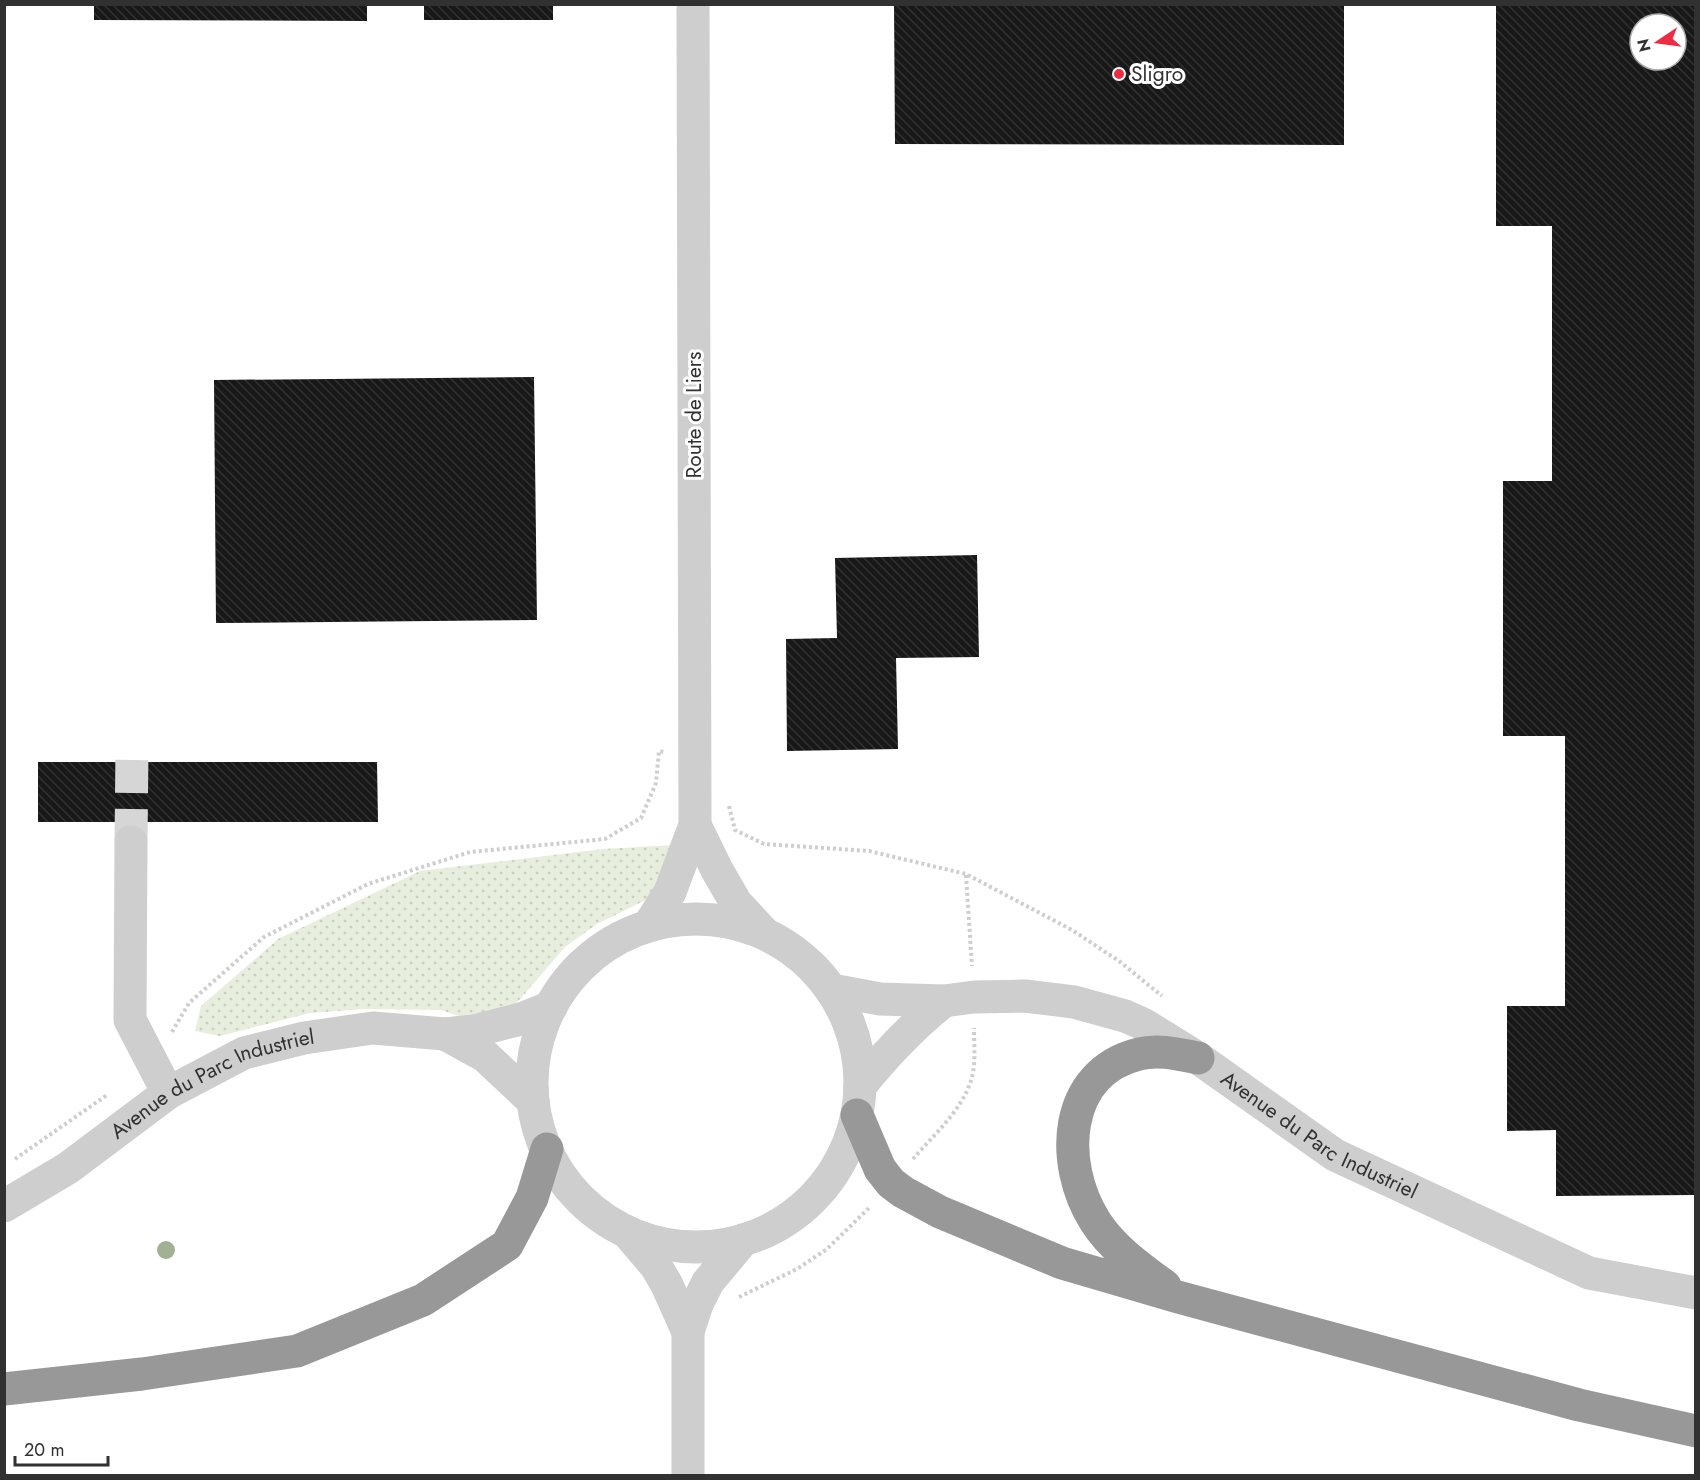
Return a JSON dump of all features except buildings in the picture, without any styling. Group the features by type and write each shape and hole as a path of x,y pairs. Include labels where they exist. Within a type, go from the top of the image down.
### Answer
{"highway":[{"path":"1178,1297 1125,1256 1095,1221 1076,1177 1072,1156 1072,1136 1080,1102 1096,1078 1108,1068 1139,1054 1169,1052 1198,1058"},
{"path":"858,1100 880,1169 891,1183 940,1212 1062,1263 1178,1297 1579,1405 1695,1431"},
{"path":"4,1389 142,1374 297,1351 423,1300 507,1245 532,1198 546,1149"}],"street":[{"name":"Route de Liers","path":"649,925 670,892 695,825 693,4"},
{"name":"Route de Liers","path":"695,825 736,903 762,933"},
{"path":"131,842 130,1020 168,1093"},
{"path":"692,918 743,925 762,933 810,964 832,990 850,1027 858,1056 858,1100 849,1143 835,1170 817,1193 796,1214 769,1230 743,1240 712,1246 684,1246 656,1242 627,1232 601,1216 579,1198 560,1174 546,1149 533,1101 532,1082 536,1048 551,1007 576,971 611,942 649,925 692,918"},
{"name":"Avenue du Parc Industriel","path":"832,990 880,999 944,1000 1025,996 1099,1008 1143,1024 1198,1058 1335,1155 1427,1199 1589,1273 1695,1293"},
{"path":"858,1100 897,1042 914,1024 944,1000"},
{"name":"Avenue du Parc Industriel","path":"4,1206 68,1168 168,1093 244,1053 304,1038 373,1028 445,1034 488,1028 521,1019 551,1007"},
{"name":"Avenue du Parc Industriel","path":"445,1034 485,1056 533,1101"},
{"path":"627,1232 656,1266 688,1332"},
{"path":"688,1476 688,1332 708,1282 743,1240"}],"path":[{"path":"153,1064 189,1003 264,937 368,884 470,852 605,839 640,818 656,783 659,752 695,752"},
{"path":"727,796 735,830 764,844 870,851 966,874 1072,930 1119,961 1157,992"},
{"path":"14,1160 100,1100"}],"green space":[{"path":"674,845 654,896 597,924 565,947 515,1005 471,1020 441,1010 365,1009 310,1013 220,1036 195,1031 201,1006 278,939 420,871 603,849"}],"tunnel":[{"path":"131,842 132,749"}],"place":[{"name":"Sligro","path":"1119,74"}]}
